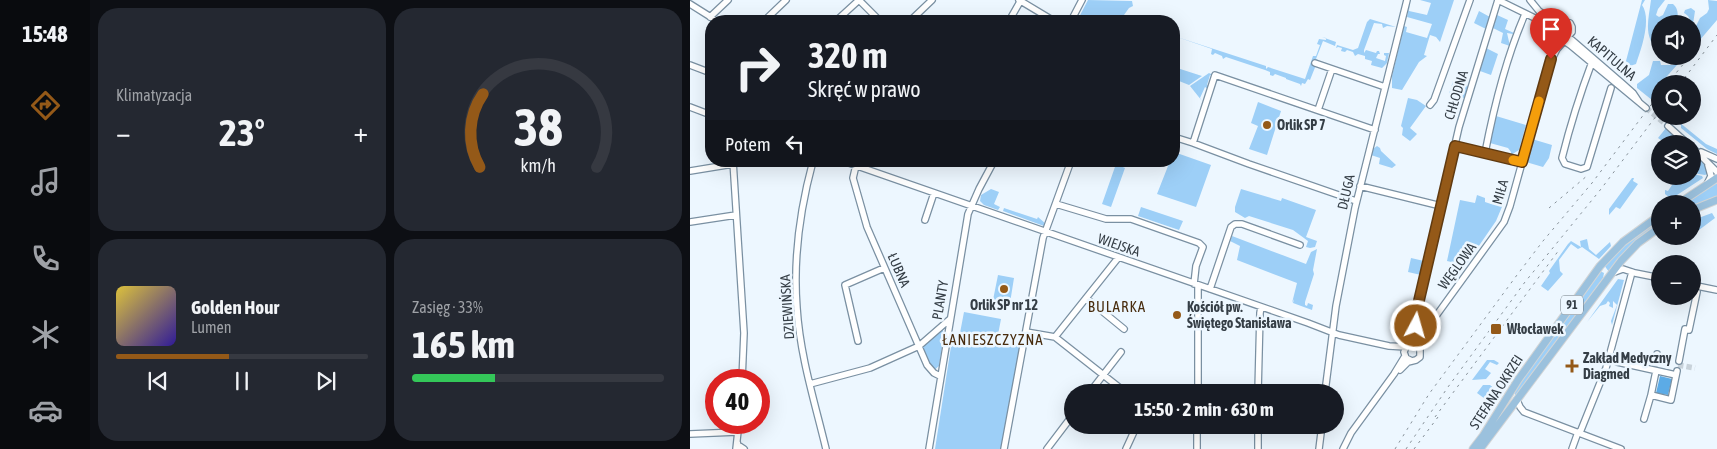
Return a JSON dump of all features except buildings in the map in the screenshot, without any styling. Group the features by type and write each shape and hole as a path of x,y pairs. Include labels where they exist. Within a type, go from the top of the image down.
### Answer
{"main road":[{"path":"1691,195 1717,178"},
{"path":"1701,206 1717,200"},
{"name":"STEFANA OKRZEI","path":"1473,449 1515,384 1600,266 1627,238 1651,221"},
{"name":"STEFANA OKRZEI","path":"1480,449 1612,273 1630,251 1651,234"},
{"path":"1600,266 1606,272 1606,282"},
{"path":"1515,384 1513,396 1519,398"}],"street":[{"path":"711,15 728,0"},
{"path":"770,15 786,0"},
{"path":"843,15 859,0 874,15"},
{"path":"916,15 932,0"},
{"path":"1012,15 1020,0 1044,15"},
{"path":"1074,15 1082,0"},
{"name":"DŁUGA","path":"1327,384 1339,287 1356,201 1407,0"},
{"path":"1430,105 1434,100 1470,0"},
{"name":"KAPITULNA","path":"1498,0 1552,27 1646,108"},
{"name":"CHŁODNA","path":"1413,344 1411,337 1414,322 1464,108 1498,0"},
{"path":"1530,0 1547,17 1570,23 1572,30 1566,39"},
{"path":"690,4 708,15"},
{"path":"1485,153 1492,117 1525,14"},
{"name":"KAPITULNA","path":"1566,39 1612,73 1633,93 1639,102"},
{"name":"MIŁA","path":"1506,215 1549,65 1554,54 1566,39"},
{"path":"1315,62 1385,88"},
{"path":"1592,62 1575,110 1562,158 1565,164 1581,169 1587,167 1611,88"},
{"path":"690,66 705,71"},
{"path":"1318,110 1332,69"},
{"path":"1193,143 1215,75 1374,130"},
{"path":"690,107 705,112"},
{"path":"1668,126 1678,135"},
{"path":"1180,139 1356,201"},
{"path":"1455,146 1522,162"},
{"path":"1701,152 1717,159"},
{"path":"1701,155 1717,172"},
{"path":"1701,155 1710,171 1710,178 1707,184"},
{"path":"690,172 714,167"},
{"path":"733,167 741,266 744,333 742,369"},
{"name":"DZIEWIŃSKA","path":"812,167 802,208 796,265 797,308 802,348 826,449"},
{"name":"ŁUBNA","path":"855,167 854,182 867,227 930,369 940,376"},
{"name":"WIEJSKA","path":"867,167 971,206 1333,333 1389,346 1406,347"},
{"name":"PLANTY","path":"929,449 940,376 971,206 991,167"},
{"path":"1004,449 1041,246 1069,167"},
{"path":"1360,186 1441,206"},
{"path":"925,220 934,192"},
{"path":"1056,204 1096,217 1134,220 1200,242 1203,247 1196,266 1198,384"},
{"path":"690,222 736,215"},
{"name":"WĘGLOWA","path":"1413,344 1501,226 1506,215"},
{"path":"1210,289 1231,227 1235,224 1242,224 1300,245"},
{"path":"1572,449 1600,385 1609,358 1632,272 1626,262 1630,251"},
{"path":"1055,337 1118,258"},
{"path":"858,341 845,285 884,268"},
{"path":"1612,273 1622,269 1651,276"},
{"path":"1701,287 1717,290"},
{"path":"1086,298 1124,328"},
{"path":"1679,361 1685,329 1689,330 1694,305"},
{"path":"1258,384 1261,307"},
{"path":"810,384 870,368 919,346 950,319"},
{"path":"1414,322 1419,328 1426,329"},
{"name":"WĘGLOWA","path":"1420,348 1420,343 1426,329"},
{"path":"1026,332 1055,337 1115,384"},
{"path":"1343,449 1349,435 1394,374 1406,347 1413,344 1420,348 1420,357 1394,374"},
{"name":"WIEJSKA","path":"1389,346 1404,355"},
{"path":"1097,384 1121,352"},
{"path":"1404,355 1412,361"},
{"path":"1609,358 1656,371 1676,373 1671,400 1651,396"},
{"path":"1644,419 1656,371"},
{"path":"1519,398 1519,406 1524,412 1621,449"},
{"path":"1047,449 1064,427"},
{"path":"690,434 705,433"},
{"path":"736,449 737,434"},
{"path":"1126,449 1133,434"},
{"path":"1197,434 1197,449"},
{"path":"1258,434 1258,449"},
{"path":"1319,449 1321,434"},
{"path":"737,442 744,449"}],"shaded area":[{"path":"1088,0 1132,1 1133,6 1124,15 1080,15"},
{"path":"1420,0 1454,0 1440,42 1436,37 1430,35 1424,55 1427,56 1419,62 1402,90 1392,88 1392,76 1404,26 1407,27 1406,32 1427,38 1432,24 1407,17 1410,1 1409,11 1427,15 1431,3"},
{"path":"1642,0 1645,0 1642,5 1646,18 1645,34 1636,64 1630,66 1626,61"},
{"path":"1651,0 1665,0 1656,15 1651,15 1651,41 1648,22"},
{"path":"1708,0 1717,1 1717,20 1701,39 1701,17 1709,9"},
{"path":"1668,4 1673,4 1678,15 1663,15"},
{"path":"1691,8 1695,11 1694,15 1684,13 1685,10"},
{"path":"1479,11 1490,17 1486,29 1474,23"},
{"path":"1497,15 1508,20 1505,29 1514,33 1507,33 1510,46 1501,43 1503,33 1493,28"},
{"path":"1370,19 1396,27 1387,26 1383,28 1382,24 1374,23 1364,50 1364,53 1366,50 1376,53 1379,51 1380,54 1376,58 1385,61 1386,56 1384,53 1389,53 1387,63 1382,68 1371,65 1372,61 1365,59 1365,56 1358,54 1355,56 1353,52 1347,50 1345,52 1341,51 1342,48 1336,48 1337,45 1353,50 1358,48 1367,22"},
{"path":"1180,38 1266,66 1266,69 1268,67 1305,79 1313,56 1316,56 1320,45 1317,44 1319,39 1326,40 1326,38 1336,42 1335,46 1323,41 1310,80 1308,79 1305,84 1302,83 1301,86 1275,74 1273,76 1270,75 1270,72 1265,70 1226,57 1223,59 1222,56 1215,53 1213,55 1211,54 1212,49"},
{"path":"1486,48 1498,54 1491,75 1480,71"},
{"path":"1652,65 1677,65 1668,75 1651,75 1651,99 1637,88 1637,84 1649,75"},
{"path":"1180,69 1202,76 1189,85 1180,81"},
{"path":"1209,73 1213,75 1210,75 1207,85 1209,86 1208,89 1205,87 1200,98 1202,101 1190,86"},
{"path":"1453,81 1468,86 1464,98 1449,94"},
{"path":"1408,98 1417,100 1426,106 1410,128 1417,134 1410,141 1402,135 1403,128 1401,126"},
{"name":"Orlik SP 7","path":"1258,102 1281,111 1267,155 1249,149 1258,126 1251,123"},
{"path":"1496,116 1526,125 1519,150 1511,155 1508,148 1490,143"},
{"path":"1683,125 1695,135 1690,135 1681,128"},
{"path":"1666,128 1674,135 1660,135"},
{"path":"1532,139 1552,145 1549,158 1543,167 1526,162"},
{"path":"1701,140 1717,149 1717,154 1701,144"},
{"path":"1377,146 1396,165 1392,168 1379,164 1380,158 1371,155 1373,149"},
{"path":"1180,154 1211,165 1196,207 1157,194 1168,167 1180,167"},
{"path":"1701,161 1709,173 1701,174"},
{"path":"1115,167 1125,168 1111,207 1102,204"},
{"path":"1632,178 1638,184 1620,209 1616,207 1609,215 1609,209"},
{"path":"1715,182 1717,184 1717,196 1701,203 1701,195 1696,195"},
{"path":"1672,185 1692,185 1677,195 1666,195 1665,190 1668,191"},
{"path":"991,189 999,192 994,204 1000,207 998,210 984,205 980,201 981,195"},
{"path":"1241,189 1281,201 1282,198 1316,210 1306,237 1317,241 1315,247 1306,247 1308,241 1293,230 1249,216 1245,218 1235,212"},
{"path":"1477,195 1485,198 1485,202 1491,204 1493,198 1504,202 1496,221 1463,269 1456,263 1447,261 1460,200 1475,203"},
{"path":"1141,207 1183,221 1179,230 1138,216"},
{"path":"1004,208 1037,219 1038,217 1046,224 1044,226 1003,211"},
{"path":"1712,213 1715,218 1701,228 1701,217"},
{"path":"1651,225 1651,232 1609,272 1604,265 1615,252"},
{"path":"1232,236 1306,264 1311,252 1317,249 1314,274 1305,302 1307,306 1308,303 1313,305 1312,310 1293,303 1294,299 1292,303 1297,283 1237,260 1240,246 1230,241"},
{"path":"1587,239 1589,249 1596,255 1610,242 1611,246 1599,259 1582,247 1578,249 1571,244 1559,260 1560,271 1563,274 1548,291 1541,286 1568,244 1571,241 1581,247 1580,241"},
{"path":"1411,258 1424,261 1421,275 1408,272"},
{"path":"1600,271 1604,273 1603,278 1517,396 1515,395 1515,391 1549,340"},
{"name":"Orlik SP nr 12","path":"998,275 1014,278 1010,303 993,300"},
{"path":"1618,279 1624,280 1612,325 1611,321 1617,305 1613,301 1613,308 1609,306 1610,303 1608,301 1600,306 1587,322"},
{"path":"964,312 1001,319 997,340 960,333"},
{"path":"942,328 944,334 939,366 933,371 922,348"},
{"path":"952,340 1023,345 1002,449 935,449"},
{"path":"1487,360 1494,360 1499,363 1497,365 1490,362 1485,369 1491,373 1486,379 1472,380"},
{"path":"1660,376 1672,379 1668,395 1656,393"},
{"path":"1483,385 1490,385 1496,390 1492,404 1477,393"}],"tunnel":[{"path":"1646,108 1668,126"},
{"path":"1654,371 1656,358"},
{"path":"1678,365 1695,368"}],"railway":[{"path":"1687,75 1717,35"},
{"path":"1674,75 1683,65"},
{"path":"1395,449 1429,394 1517,275 1592,183 1651,105"},
{"path":"1406,449 1448,387 1525,282 1601,189 1651,123"},
{"path":"1549,208 1588,175"},
{"path":"1435,417 1559,250"},
{"path":"1414,449 1441,413"}],"slow traffic":[{"path":"1513,160 1522,162 1539,101"}],"place":[{"name":"Orlik SP 7","path":"1267,125"},
{"name":"Orlik SP nr 12","path":"1004,289"},
{"name":"Kościół pw. Świętego Stanisława","path":"1177,315"},
{"name":"Włocławek","path":"1496,329"},
{"name":"Zakład Medyczny Diagmed","path":"1572,366"}],"district":[{"name":"BULARKA","path":"1117,306"},
{"name":"ŁANIESZCZYZNA","path":"993,339"}],"route":[{"path":"1416,326 1414,322 1455,146 1522,162 1551,59"}]}
